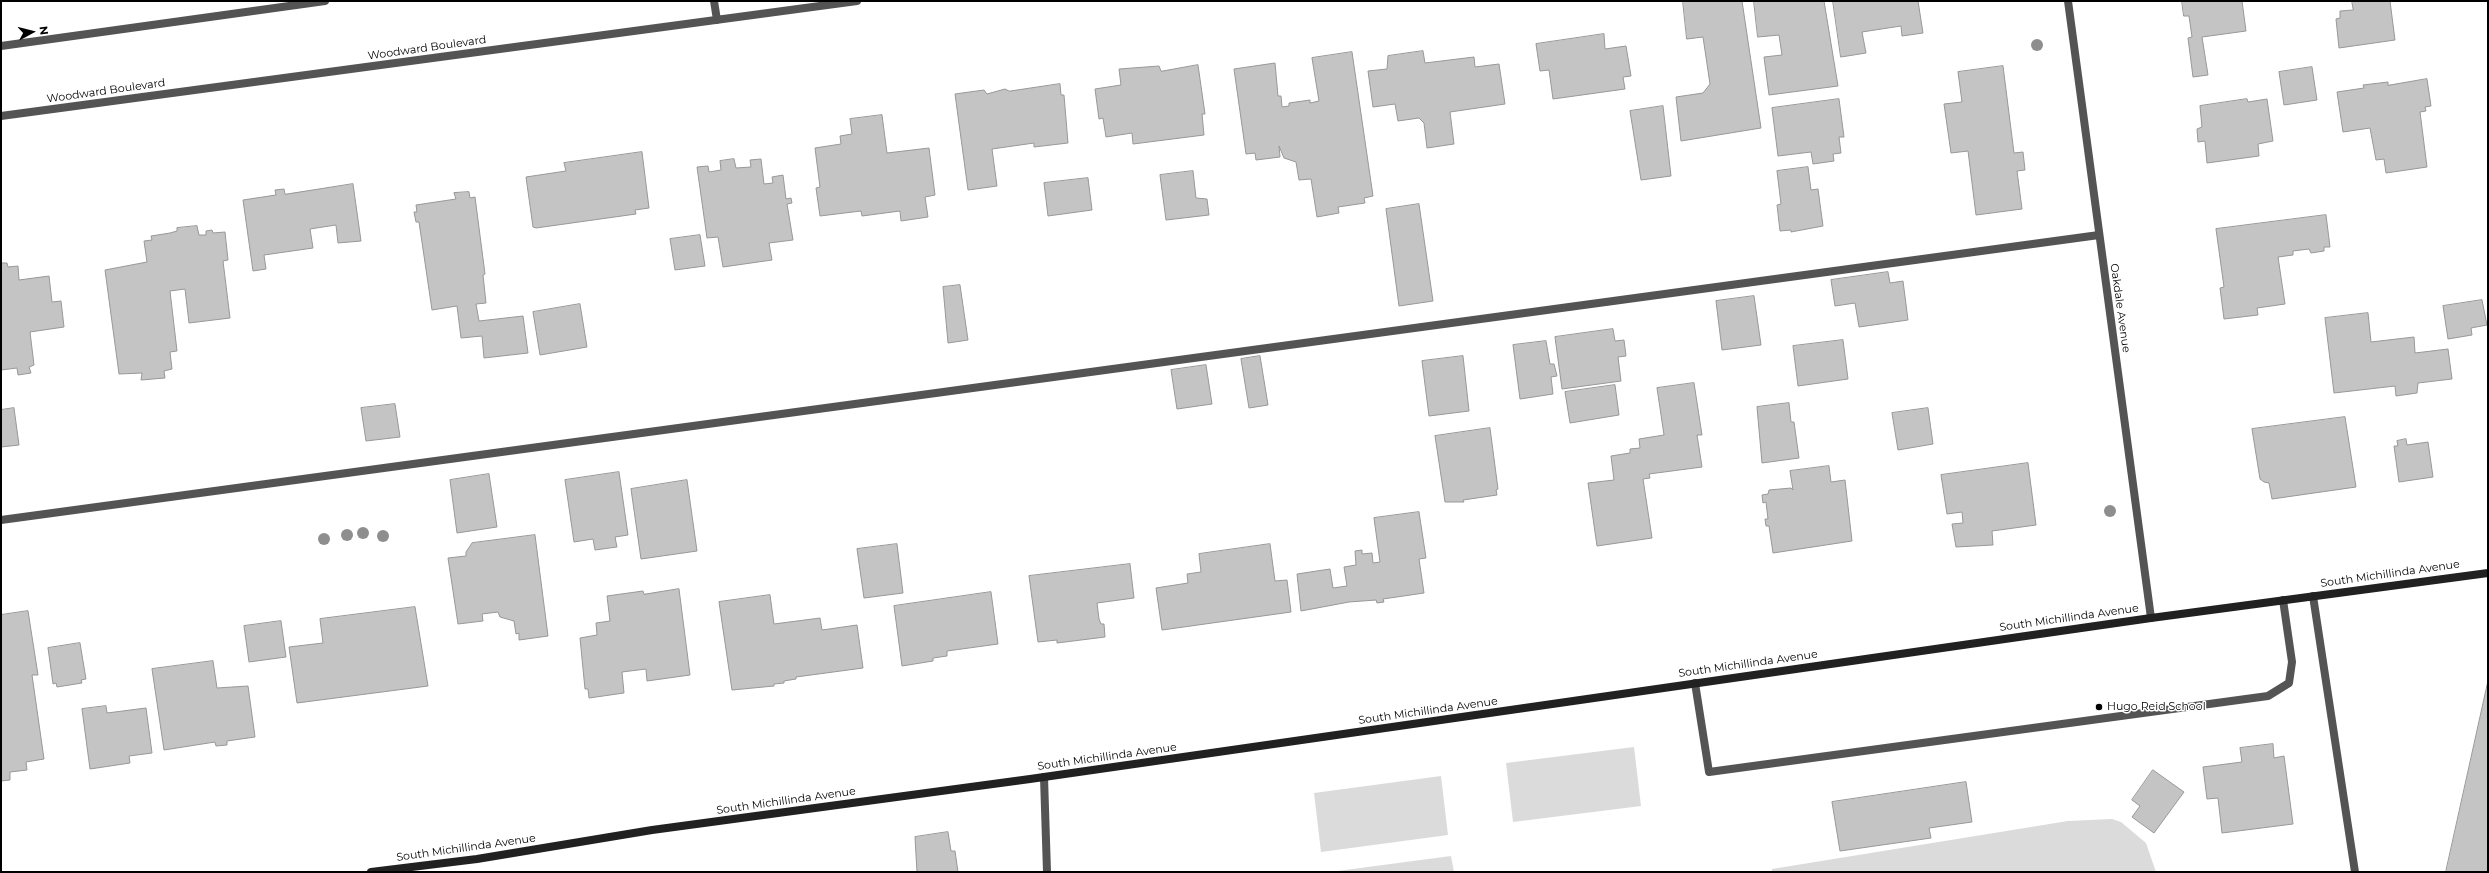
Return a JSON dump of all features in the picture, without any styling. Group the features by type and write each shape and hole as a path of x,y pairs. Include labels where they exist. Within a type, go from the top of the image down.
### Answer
{"main road":[{"name":"South Michillinda Avenue","path":"371,872 477,859 652,830 1044,777 2151,618 2488,572"}],"street":[{"path":"1,46 325,1"},
{"path":"714,1 717,20"},
{"name":"Woodward Boulevard","path":"1,116 857,1"},
{"name":"Oakdale Avenue","path":"2068,1 2151,618"},
{"path":"1,520 2099,235"},
{"path":"2313,596 2355,872"},
{"path":"1695,683 1709,772 2268,696 2289,683 2292,662 2283,600"},
{"path":"1044,777 1046,872"}],"shaded area":[{"path":"1634,747 1641,806 1513,822 1506,763"},
{"path":"1441,776 1448,835 1321,852 1314,793"},
{"path":"2112,819 2121,822 2146,843 2156,872 1772,872 1772,869 2068,821"},
{"path":"1451,856 1454,872 1330,872"}],"building":[{"path":"1683,1 1742,1 1761,128 1681,141 1676,97 1703,93 1710,84 1703,37 1687,39"},
{"path":"1754,1 1824,1 1838,86 1769,95 1764,57 1782,55 1779,35 1758,37"},
{"path":"1833,1 1918,1 1923,33 1902,36 1901,26 1862,32 1866,53 1841,57"},
{"path":"2182,1 2242,1 2246,31 2202,37 2208,75 2193,77 2188,38 2192,37 2189,16 2184,16"},
{"path":"2352,1 2390,1 2395,40 2339,48 2336,19 2340,18 2340,11 2353,10"},
{"path":"1604,34 1605,49 1626,46 1631,76 1623,77 1625,89 1553,99 1549,70 1540,71 1536,44"},
{"path":"1423,51 1425,63 1474,57 1475,67 1499,64 1505,104 1450,112 1454,144 1427,148 1424,123 1419,118 1398,121 1395,104 1373,107 1368,71 1387,69 1388,56"},
{"path":"1352,52 1373,196 1364,198 1365,203 1338,207 1339,213 1317,217 1311,179 1299,180 1296,162 1284,158 1279,146 1280,157 1256,160 1255,153 1246,154 1234,69 1275,63 1278,96 1281,96 1282,107 1289,106 1289,103 1310,100 1310,103 1319,101 1312,58"},
{"path":"1198,65 1205,114 1202,114 1204,135 1133,144 1132,133 1106,137 1103,118 1099,119 1095,89 1121,85 1119,69 1159,66 1161,71"},
{"path":"2003,66 2014,153 2023,152 2025,170 2017,171 2022,209 1976,215 1968,151 1951,153 1944,104 1962,102 1958,72"},
{"path":"2312,67 2317,100 2284,105 2279,72"},
{"path":"2427,79 2431,106 2425,107 2426,111 2420,112 2427,167 2386,173 2384,159 2376,160 2370,128 2343,132 2337,92 2364,88 2363,85 2388,82 2388,85"},
{"path":"1060,84 1061,95 1064,95 1068,143 1034,147 1034,143 992,149 997,186 968,190 955,94 984,90 987,94 1005,89 1009,91"},
{"path":"1839,99 1844,137 1839,137 1841,153 1833,154 1834,161 1813,164 1811,152 1778,156 1772,108"},
{"path":"2247,99 2248,102 2267,99 2273,141 2258,144 2259,156 2207,163 2205,141 2198,142 2197,129 2202,127 2200,106"},
{"path":"1663,106 1671,176 1641,180 1630,111"},
{"path":"882,115 887,153 929,148 935,195 925,197 928,217 901,221 900,211 862,216 861,211 820,216 816,188 820,187 815,148 841,144 840,136 852,134 850,119"},
{"path":"642,152 649,208 635,210 636,214 536,228 533,227 526,177 566,171 564,163"},
{"path":"734,159 736,168 751,167 750,160 761,159 764,184 773,183 772,177 783,175 786,199 791,198 792,203 787,204 793,240 769,243 772,260 723,267 718,237 707,238 697,167 708,166 709,172 721,170 720,161"},
{"path":"1808,167 1811,190 1818,189 1823,226 1791,232 1791,230 1780,231 1777,205 1781,204 1777,171"},
{"path":"1193,171 1196,198 1207,199 1209,215 1166,220 1160,175"},
{"path":"1088,178 1092,210 1048,216 1044,183"},
{"path":"353,184 361,241 338,243 336,225 310,229 313,248 264,255 266,269 253,271 243,200 276,195 275,190 284,189 285,194"},
{"path":"469,192 470,198 475,197 485,274 483,275 486,303 476,304 479,321 523,316 528,353 484,358 482,336 461,338 457,306 432,310 419,222 416,222 414,212 417,212 416,205 456,199 454,193"},
{"path":"1419,204 1433,301 1399,306 1386,209"},
{"path":"2326,215 2330,247 2324,247 2324,251 2311,253 2309,249 2293,251 2293,255 2278,257 2285,304 2257,308 2258,315 2224,319 2220,288 2224,287 2216,229"},
{"path":"197,226 199,235 206,235 206,231 212,230 213,233 225,232 228,260 223,261 230,318 189,323 185,289 170,291 177,351 170,352 172,369 164,371 165,378 141,380 142,373 119,374 105,270 147,262 144,241 152,240 151,236 177,231 177,228"},
{"path":"700,235 705,266 675,270 670,239"},
{"path":"1,263 7,263 8,267 18,266 19,280 49,276 52,302 61,301 64,327 30,332 34,365 29,367 31,373 18,375 17,368 1,370"},
{"path":"1888,272 1890,283 1903,281 1908,320 1859,327 1855,303 1835,306 1831,280"},
{"path":"960,285 968,340 948,343 943,287"},
{"path":"1754,296 1761,345 1722,350 1716,301"},
{"path":"2482,300 2487,325 2471,328 2472,335 2448,339 2443,306"},
{"path":"580,304 587,347 540,355 533,312"},
{"path":"2368,313 2371,342 2414,337 2415,353 2448,349 2452,379 2418,383 2417,393 2396,396 2395,386 2334,393 2325,318"},
{"path":"1613,329 1615,341 1624,340 1626,356 1618,357 1621,381 1562,389 1555,337"},
{"path":"1843,340 1848,379 1798,386 1793,346"},
{"path":"1546,341 1550,364 1554,364 1557,376 1551,377 1553,394 1520,399 1513,345"},
{"path":"1260,356 1268,405 1249,408 1241,359"},
{"path":"1463,356 1469,411 1429,416 1422,361"},
{"path":"1206,365 1212,404 1177,409 1171,370"},
{"path":"1694,383 1702,435 1697,435 1702,467 1649,474 1650,478 1643,479 1652,538 1597,546 1588,483 1614,480 1611,456 1630,453 1630,449 1640,448 1639,439 1664,435 1657,388"},
{"path":"1615,385 1619,415 1570,423 1565,392"},
{"path":"1789,403 1791,422 1794,422 1799,458 1762,463 1757,407"},
{"path":"395,404 400,437 366,441 361,408"},
{"path":"14,408 19,445 1,447 1,410"},
{"path":"1928,408 1933,444 1898,450 1892,413"},
{"path":"2345,417 2356,487 2272,499 2269,483 2260,479 2252,429"},
{"path":"1490,428 1498,489 1496,490 1497,495 1463,500 1464,502 1445,502 1435,436"},
{"path":"2406,439 2407,445 2428,442 2433,477 2399,482 2394,446 2398,446 2397,441"},
{"path":"2028,463 2036,525 1992,531 1993,545 1956,547 1952,524 1963,523 1962,512 1947,514 1941,475"},
{"path":"1829,466 1831,482 1845,480 1852,541 1773,553 1769,526 1766,526 1765,519 1768,519 1766,502 1763,503 1762,495 1768,494 1769,490 1791,488 1793,490 1790,471"},
{"path":"619,472 628,535 615,537 617,547 595,550 593,539 574,542 565,480"},
{"path":"489,474 497,527 457,533 450,480"},
{"path":"687,480 697,551 641,559 631,489"},
{"path":"1419,512 1426,558 1419,559 1424,593 1383,599 1384,602 1377,603 1376,600 1349,602 1301,611 1297,574 1330,569 1333,588 1347,586 1344,567 1356,565 1355,551 1362,550 1362,554 1372,553 1373,563 1380,562 1374,518"},
{"path":"535,535 548,636 519,640 519,633 516,634 514,621 500,617 498,612 482,614 483,621 458,624 448,558 466,556 466,552 472,543"},
{"path":"897,544 903,593 864,598 857,549"},
{"path":"1270,544 1275,581 1287,580 1291,612 1162,630 1156,588 1188,583 1187,574 1201,572 1199,554"},
{"path":"1130,564 1134,598 1097,603 1099,619 1101,624 1104,624 1105,637 1057,643 1057,640 1038,642 1029,576"},
{"path":"679,589 690,675 647,681 646,669 622,672 624,693 589,698 588,689 585,689 580,638 597,635 596,623 610,621 607,596 643,591 644,594"},
{"path":"991,592 998,644 947,651 947,656 933,658 933,661 902,666 894,606"},
{"path":"770,595 774,624 820,618 822,630 857,625 863,668 796,677 796,679 784,681 784,683 774,684 774,686 732,690 719,602"},
{"path":"415,607 428,686 297,703 289,647 323,643 320,619"},
{"path":"28,611 38,675 32,675 44,759 26,762 27,770 10,772 10,780 1,781 1,615"},
{"path":"281,621 286,657 249,662 244,626"},
{"path":"80,643 86,679 81,680 82,683 57,687 56,683 53,684 48,648"},
{"path":"213,661 217,688 248,686 255,737 227,741 227,745 216,746 215,742 164,750 152,669"},
{"path":"2488,681 2488,872 2446,872"},
{"path":"106,706 107,713 146,708 152,753 129,756 130,763 90,769 82,709"},
{"path":"2273,744 2274,758 2284,756 2293,824 2222,833 2218,798 2207,799 2203,767 2242,762 2240,748"},
{"path":"2153,770 2184,792 2154,833 2132,817 2140,806 2132,800"},
{"path":"1966,782 1972,822 1929,828 1931,838 1840,851 1832,802"},
{"path":"948,832 951,851 955,851 958,872 917,872 915,837"}],"place":[{"name":"Hugo Reid School","path":"2099,707"}]}
